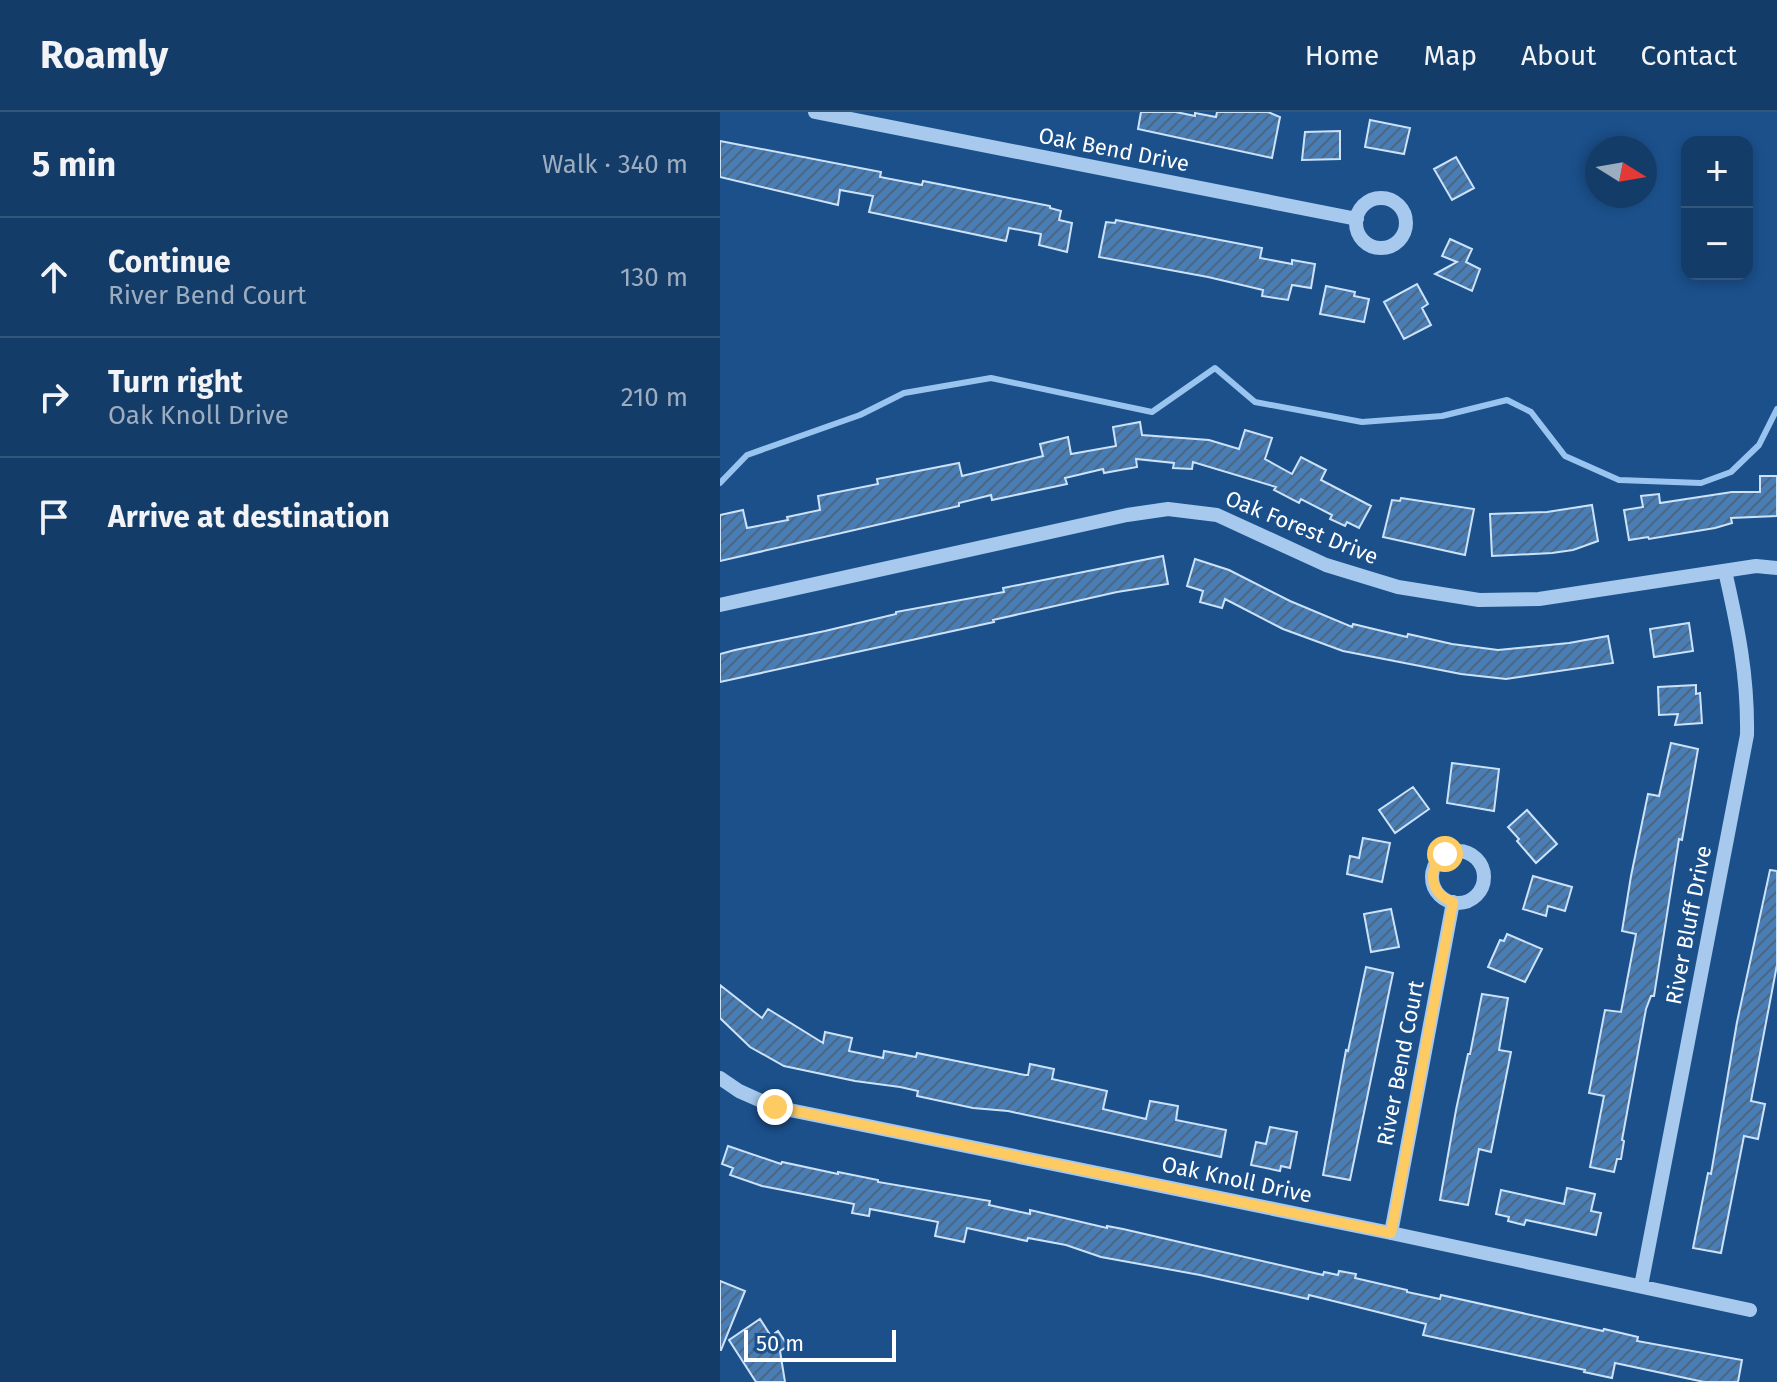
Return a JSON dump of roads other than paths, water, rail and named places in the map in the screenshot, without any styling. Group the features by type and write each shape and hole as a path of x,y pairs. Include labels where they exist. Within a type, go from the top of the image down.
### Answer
{"street":[{"name":"Oak Bend Drive","path":"815,112 1357,219"},
{"name":"Oak Forest Drive","path":"720,605 1127,515 1168,509 1217,515 1326,565 1398,587 1479,600 1539,599 1756,566 1777,568"},
{"name":"River Bluff Drive","path":"1641,1286 1747,735 1748,695 1744,653 1725,571"},
{"name":"River Bend Court","path":"1391,1233 1453,902"},
{"name":"Oak Knoll Drive","path":"720,1078 739,1091 775,1107 1750,1310"}],"waterway":[{"path":"720,483 747,455 860,415 904,393 991,378 1152,412 1215,368 1255,402 1362,422 1442,416 1507,400 1531,412 1565,456 1619,480 1701,483 1731,472 1759,445 1777,409"}]}
